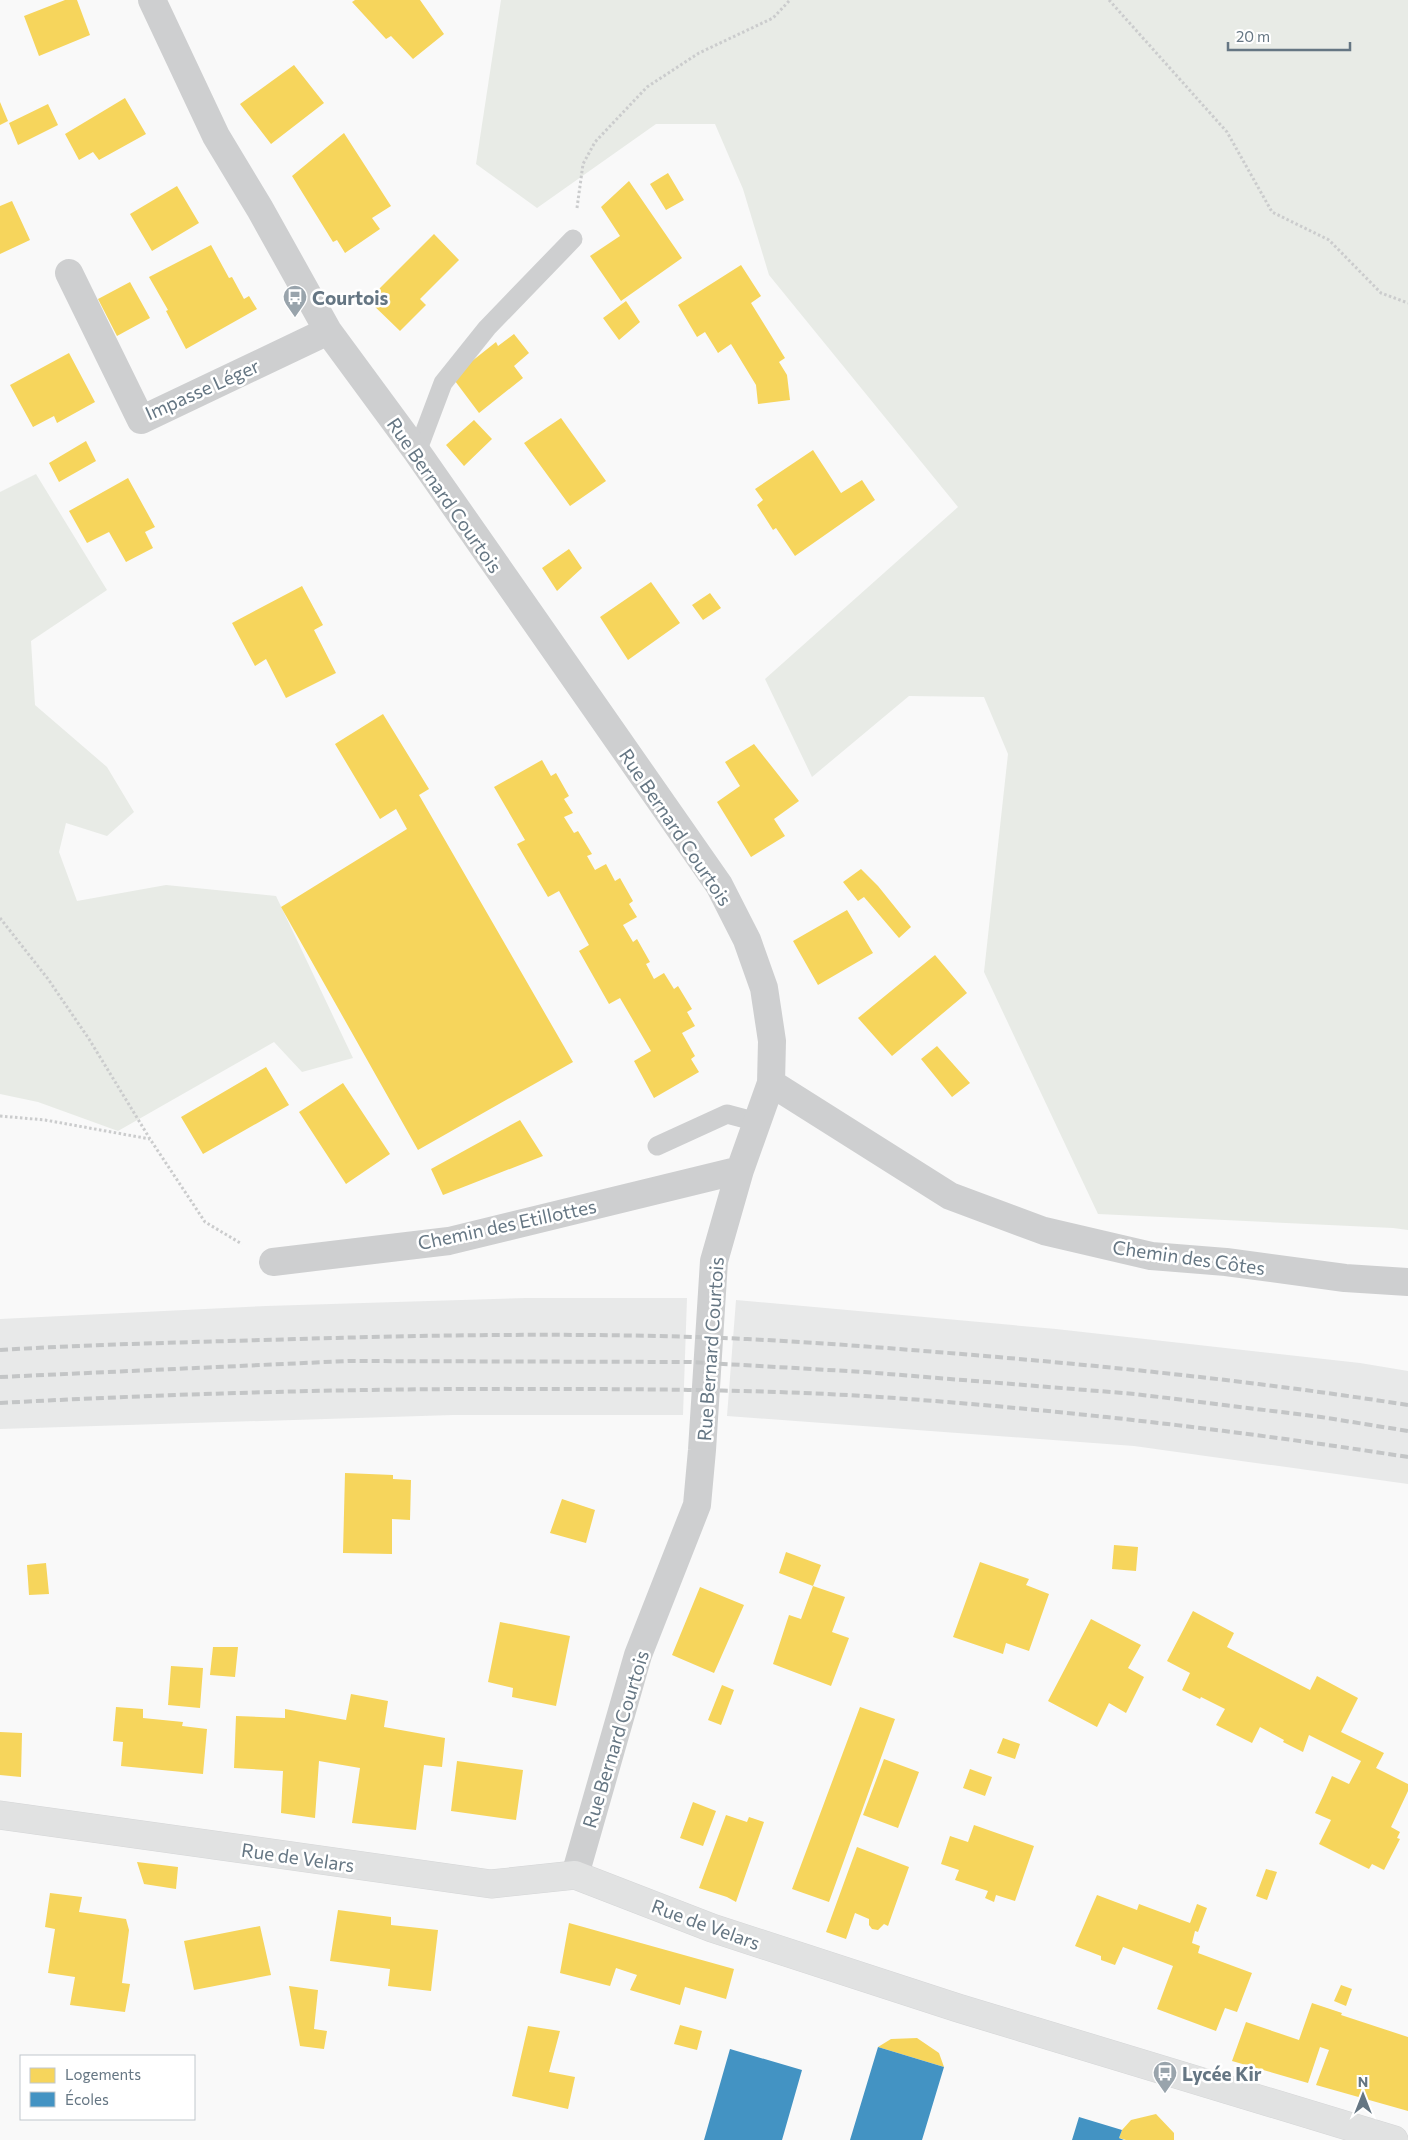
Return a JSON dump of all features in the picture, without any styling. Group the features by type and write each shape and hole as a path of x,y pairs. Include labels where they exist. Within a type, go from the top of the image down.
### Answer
{"main road":[{"name":"Rue de Velars","path":"0,1815 491,1884 575,1875 712,1928 958,2008 1394,2140"}],"street":[{"name":"Rue Bernard Courtois","path":"152,0 216,136 260,209 328,331 417,452 719,885 747,940 764,988 772,1041 771,1083 740,1170 714,1261 697,1505 638,1656 575,1875"},
{"name":"Impasse Léger","path":"69,273 141,420 328,331"},
{"name":"Chemin des Côtes","path":"771,1083 950,1196 1044,1231 1151,1256 1226,1262 1344,1278 1408,1282"},
{"name":"Chemin des Etillottes","path":"272,1262 449,1240 740,1170"}],"lane":[{"path":"417,452 443,383 487,328 573,239"},
{"path":"657,1146 727,1114 757,1122"}],"path":[{"path":"573,239 583,164 596,142 647,87 699,53 772,18 790,0"},
{"path":"1109,0 1227,132 1272,212 1329,240 1381,293 1408,303"},
{"path":"0,918 48,979 84,1031 150,1139 205,1222 272,1262"},
{"path":"0,1116 45,1120 150,1139"}],"shaded area":[{"path":"501,0 1408,0 1408,1230 1098,1214 984,972 1008,754 984,697 909,696 812,777 765,679 958,507 769,275 743,189 715,124 656,124 537,208 476,164"},
{"path":"36,474 107,590 31,641 35,705 107,767 134,812 107,836 66,823 59,852 77,901 166,885 276,896 353,1058 302,1072 274,1042 118,1131 38,1102 0,1094 0,492"},
{"path":"526,1298 687,1298 683,1415 453,1415 0,1429 0,1319 266,1306"},
{"path":"736,1300 1056,1329 1360,1363 1408,1371 1408,1484 1134,1446 727,1416"}],"building: Logements":[{"path":"65,0 77,0 90,35 39,56 24,16"},
{"path":"355,0 420,0 444,34 413,59 391,36 386,39 352,2"},
{"path":"294,65 324,103 271,144 240,104"},
{"path":"125,98 146,134 99,160 93,152 79,160 65,134"},
{"path":"0,102 8,121 0,125"},
{"path":"48,104 58,125 18,145 9,123"},
{"path":"344,133 391,206 372,218 380,229 345,253 337,240 333,242 292,176"},
{"path":"668,173 684,200 666,210 650,184"},
{"path":"629,181 682,258 621,301 590,256 620,236 601,207"},
{"path":"177,186 199,223 152,251 130,214"},
{"path":"12,201 30,240 0,254 0,206"},
{"path":"434,234 459,260 420,299 426,305 400,331 368,300"},
{"path":"211,245 229,278 232,277 244,299 249,296 257,309 186,349 166,311 168,310 149,277"},
{"path":"741,265 761,296 751,303 785,358 779,362 787,375 790,400 758,404 756,385 731,344 718,353 705,332 697,337 678,305"},
{"path":"130,282 150,318 117,336 98,299"},
{"path":"626,301 640,322 619,340 603,318"},
{"path":"514,334 529,353 514,366 523,378 479,413 452,377 496,342 498,346"},
{"path":"69,353 95,402 57,423 54,416 33,427 10,385"},
{"path":"561,418 606,481 570,506 524,443"},
{"path":"474,420 492,439 464,466 446,445"},
{"path":"86,441 96,461 59,482 49,463"},
{"path":"813,450 841,493 862,480 875,500 795,556 776,528 773,530 757,505 763,500 755,489"},
{"path":"128,478 155,527 145,532 153,548 126,562 109,532 87,543 69,511"},
{"path":"569,549 582,568 557,591 542,568"},
{"path":"651,582 680,623 628,660 600,617"},
{"path":"302,586 323,625 314,630 336,673 286,698 266,659 255,666 232,623"},
{"path":"710,593 721,608 703,620 692,605"},
{"path":"383,714 429,789 419,795 573,1062 418,1150 281,907 407,829 396,809 380,819 335,744"},
{"path":"754,744 799,801 774,819 785,836 751,857 717,802 740,786 725,762"},
{"path":"542,760 551,776 556,773 569,796 564,799 573,813 564,817 574,833 578,831 592,854 587,856 595,870 606,864 615,881 620,878 633,901 629,904 637,917 623,925 633,942 637,939 650,962 646,964 654,979 664,973 674,989 678,986 692,1009 687,1012 695,1026 682,1033 695,1056 691,1059 699,1072 654,1098 634,1061 651,1051 620,998 609,1004 579,951 589,945 559,891 548,897 517,844 525,840 494,787"},
{"path":"861,869 878,886 911,927 899,938 864,897 858,901 843,882"},
{"path":"847,910 873,953 818,985 793,941"},
{"path":"935,955 967,993 892,1056 858,1018"},
{"path":"937,1046 970,1083 952,1097 921,1059"},
{"path":"266,1067 289,1105 203,1154 181,1117"},
{"path":"343,1083 390,1154 346,1184 299,1112"},
{"path":"520,1120 543,1156 443,1195 431,1169"},
{"path":"345,1473 393,1475 393,1479 411,1480 410,1520 392,1519 392,1554 343,1553"},
{"path":"562,1499 595,1510 586,1543 550,1533"},
{"path":"1114,1545 1138,1547 1136,1571 1112,1569"},
{"path":"786,1552 821,1565 813,1586 779,1573"},
{"path":"980,1562 1029,1579 1026,1585 1049,1594 1029,1651 1006,1643 1003,1654 953,1637"},
{"path":"46,1563 49,1594 29,1595 27,1565"},
{"path":"813,1586 845,1597 832,1632 849,1638 831,1686 773,1664 789,1615 801,1619"},
{"path":"700,1587 744,1605 714,1673 672,1655"},
{"path":"1193,1611 1234,1633 1227,1647 1310,1690 1317,1676 1358,1698 1341,1732 1384,1753 1376,1768 1408,1784 1408,1791 1391,1827 1400,1832 1397,1838 1400,1839 1384,1870 1372,1864 1369,1869 1319,1844 1331,1820 1315,1813 1332,1776 1349,1784 1361,1761 1309,1735 1303,1752 1260,1727 1252,1743 1216,1725 1225,1709 1182,1690 1190,1673 1167,1661"},
{"path":"1091,1619 1141,1645 1128,1668 1144,1677 1126,1713 1109,1703 1097,1727 1048,1701"},
{"path":"500,1622 570,1636 556,1706 512,1697 513,1688 488,1682"},
{"path":"213,1647 238,1647 235,1677 210,1675"},
{"path":"171,1666 203,1668 200,1708 168,1705"},
{"path":"722,1685 734,1690 721,1725 708,1720"},
{"path":"351,1694 388,1701 384,1727 445,1738 442,1767 424,1765 416,1830 352,1823 360,1768 319,1761 315,1818 281,1813 283,1771 234,1768 236,1716 285,1718 285,1709 346,1720"},
{"path":"116,1707 143,1709 143,1718 183,1722 182,1726 207,1729 203,1774 121,1766 123,1742 113,1741"},
{"path":"860,1707 895,1719 829,1902 792,1889"},
{"path":"0,1732 22,1733 21,1777 0,1775"},
{"path":"1003,1738 1020,1744 1015,1759 997,1753"},
{"path":"884,1759 919,1772 898,1828 863,1815"},
{"path":"457,1761 523,1770 516,1820 451,1811"},
{"path":"970,1769 992,1777 985,1796 963,1788"},
{"path":"693,1802 716,1811 703,1846 680,1838"},
{"path":"726,1815 747,1822 749,1817 764,1822 736,1902 699,1888"},
{"path":"974,1825 1034,1846 1015,1901 996,1895 994,1902 985,1898 988,1891 955,1880 959,1870 941,1864 950,1836 968,1842"},
{"path":"857,1847 909,1867 888,1926 884,1924 878,1930 872,1929 869,1925 869,1919 855,1913 846,1939 826,1932"},
{"path":"137,1862 178,1867 176,1889 144,1884"},
{"path":"1266,1869 1277,1872 1267,1900 1256,1896"},
{"path":"50,1893 82,1897 79,1912 126,1919 129,1930 122,1983 130,1984 125,2012 70,2005 75,1977 48,1973 55,1929 45,1927"},
{"path":"1097,1895 1137,1910 1139,1904 1190,1923 1197,1904 1207,1908 1198,1932 1195,1931 1192,1943 1200,1946 1198,1953 1252,1973 1237,2012 1225,2008 1216,2031 1157,2009 1173,1966 1123,1947 1115,1965 1101,1960 1101,1956 1075,1946"},
{"path":"338,1910 391,1917 391,1925 438,1930 431,1991 388,1986 390,1969 330,1961"},
{"path":"569,1923 734,1969 726,1999 685,1987 680,2005 630,1990 637,1975 616,1968 610,1986 560,1973"},
{"path":"260,1926 271,1975 194,1990 184,1941"},
{"path":"1341,1985 1352,1989 1346,2006 1334,2001"},
{"path":"289,1986 318,1990 314,2029 327,2031 324,2049 300,2046"},
{"path":"1312,2003 1342,2013 1341,2015 1408,2037 1408,2111 1316,2085 1329,2050 1320,2047 1308,2083 1232,2061 1246,2022 1299,2040"},
{"path":"680,2025 702,2031 697,2050 674,2044"},
{"path":"528,2026 560,2031 549,2072 575,2077 568,2109 512,2096"},
{"path":"917,2038 939,2053 944,2067 878,2047 891,2039"},
{"path":"1156,2114 1174,2133 1174,2140 1126,2140 1119,2138 1122,2130 1131,2120"}],"building: Écoles":[{"path":"878,2047 944,2067 922,2140 850,2140"},
{"path":"730,2049 802,2070 782,2140 704,2140"},
{"path":"1079,2117 1122,2130 1119,2138 1124,2140 1072,2140"}],"railway":[{"path":"0,1350 149,1343 447,1336 596,1335 731,1338 877,1347 1091,1366 1250,1383 1408,1405"},
{"path":"0,1377 348,1361 690,1362 864,1372 1135,1394 1321,1417 1408,1431"},
{"path":"0,1403 138,1396 415,1389 631,1389 787,1392 933,1401 1137,1420 1273,1437 1408,1457"}],"place":[{"name":"Courtois","path":"295,318"},
{"name":"Lycée Kir","path":"1165,2094"}]}
